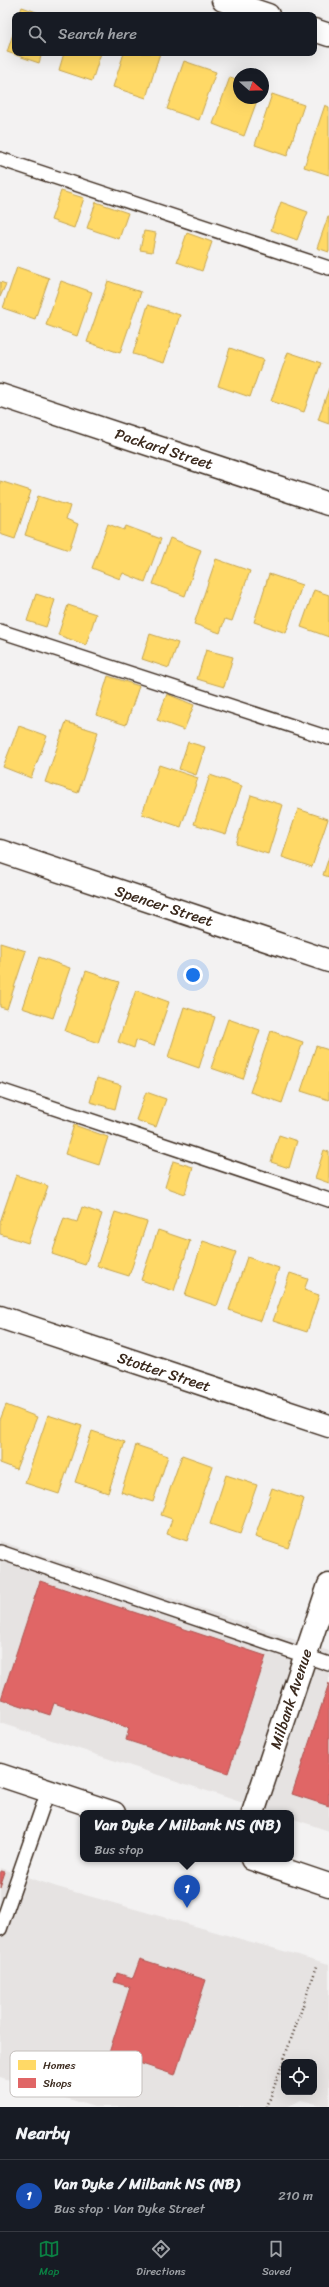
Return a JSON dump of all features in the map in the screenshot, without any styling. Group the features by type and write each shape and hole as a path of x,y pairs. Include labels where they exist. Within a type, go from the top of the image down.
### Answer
{"street":[{"path":"223,0 259,12"},
{"path":"317,31 329,36"},
{"name":"Packard Street","path":"0,395 329,504"},
{"name":"Spencer Street","path":"0,851 329,961"},
{"name":"Stotter Street","path":"0,1317 329,1426"},
{"name":"Milbank Avenue","path":"254,1810 329,1585"},
{"path":"0,1775 105,1810"},
{"path":"261,1862 329,1885"}],"lane":[{"path":"0,159 329,268"},
{"path":"0,632 329,738"},
{"path":"0,1090 329,1200"},
{"path":"0,1552 329,1664"},
{"path":"0,1929 48,1791"}],"path":[{"path":"267,2107 317,1966"}],"shaded area":[{"path":"0,1541 329,1651 329,1831 294,1819 294,1810 265,1810 0,1723"},
{"path":"0,1868 57,1887 329,1964 329,2107 301,2100 287,2107 94,2107 63,2097 142,2097 142,2051 10,2051 10,2080 0,2077"}],"building: Homes":[{"path":"22,7 36,12 20,12"},
{"path":"12,37 12,54 7,52"},
{"path":"19,56 41,56 39,63"},
{"path":"63,56 100,56 92,81 59,70"},
{"path":"123,56 159,56 146,98 113,87"},
{"path":"184,61 216,72 199,120 167,109"},
{"path":"230,77 233,78 233,104 256,104 244,136 213,124"},
{"path":"272,94 304,105 287,156 255,145"},
{"path":"325,105 329,107 329,175 304,167"},
{"path":"61,191 84,198 74,228 51,220"},
{"path":"96,202 128,213 119,239 87,228"},
{"path":"281,202 308,212 297,240 271,230"},
{"path":"329,217 329,252 317,248"},
{"path":"144,231 156,233 152,252 140,250"},
{"path":"187,233 212,242 202,271 177,262"},
{"path":"17,267 49,278 35,319 3,308"},
{"path":"61,281 92,292 77,336 46,325"},
{"path":"108,281 141,292 120,353 87,342"},
{"path":"0,282 6,284 0,297"},
{"path":"148,305 180,315 164,363 133,354"},
{"path":"230,348 263,360 250,397 218,386"},
{"path":"288,352 321,363 304,412 271,401"},
{"path":"329,388 329,424 318,420"},
{"path":"0,481 31,491 15,539 0,534"},
{"path":"38,496 70,506 66,519 78,524 69,550 25,535"},
{"path":"108,524 124,530 126,526 161,539 145,582 123,573 120,579 92,568"},
{"path":"170,538 201,550 185,596 153,584"},
{"path":"216,559 250,571 232,621 225,619 220,633 194,624"},
{"path":"269,574 302,585 286,633 254,622"},
{"path":"314,590 329,595 329,637 301,627"},
{"path":"36,594 55,600 46,627 27,621"},
{"path":"68,605 96,614 86,645 58,635"},
{"path":"150,634 178,643 169,668 142,659"},
{"path":"206,650 233,657 224,687 197,679"},
{"path":"108,676 139,686 126,725 96,715"},
{"path":"167,694 194,705 184,730 157,720"},
{"path":"66,722 98,732 78,793 45,782"},
{"path":"19,726 47,736 31,778 3,767"},
{"path":"188,742 205,747 196,775 179,769"},
{"path":"159,765 198,778 181,827 142,814"},
{"path":"210,775 242,786 226,834 194,824"},
{"path":"251,795 283,805 268,854 236,844"},
{"path":"298,809 328,819 312,867 282,857"},
{"path":"329,857 329,877 323,875"},
{"path":"0,943 26,951 7,1009 0,1007"},
{"path":"39,957 70,968 53,1018 22,1008"},
{"path":"86,971 119,982 98,1043 65,1031"},
{"path":"136,990 169,1002 154,1046 136,1040 134,1048 118,1042"},
{"path":"184,1007 215,1017 199,1068 168,1057"},
{"path":"228,1019 260,1030 243,1079 211,1068"},
{"path":"271,1031 303,1042 282,1103 250,1092"},
{"path":"316,1046 329,1050 329,1100 301,1091"},
{"path":"97,1078 121,1085 115,1109 90,1102"},
{"path":"146,1092 166,1099 156,1127 136,1120"},
{"path":"74,1125 108,1137 99,1165 65,1154"},
{"path":"279,1135 297,1141 289,1168 271,1162"},
{"path":"324,1150 329,1152 329,1183 315,1178"},
{"path":"173,1161 193,1167 185,1194 165,1187"},
{"path":"16,1175 48,1186 28,1243 0,1234 0,1222"},
{"path":"82,1207 102,1214 85,1265 52,1254 64,1218 77,1222"},
{"path":"115,1212 147,1222 129,1276 97,1266"},
{"path":"158,1230 190,1241 174,1291 141,1280"},
{"path":"203,1241 236,1252 217,1306 185,1295"},
{"path":"247,1257 279,1268 261,1321 229,1310"},
{"path":"290,1273 308,1279 304,1290 319,1295 307,1332 273,1321"},
{"path":"6,1405 37,1417 16,1469 0,1463 0,1420"},
{"path":"48,1415 82,1426 59,1494 25,1483"},
{"path":"92,1431 125,1442 108,1493 75,1482"},
{"path":"136,1445 168,1456 153,1502 121,1492"},
{"path":"182,1455 213,1466 187,1541 167,1534 172,1519 161,1515"},
{"path":"226,1475 257,1485 240,1534 210,1524"},
{"path":"272,1488 304,1499 288,1548 255,1537"}],"building: Shops":[{"path":"40,1581 266,1656 228,1773 126,1740 129,1728 54,1703 50,1715 1,1699"},
{"path":"329,1683 329,1806 292,1794"},
{"path":"0,1871 5,1872 0,1887"},
{"path":"140,1959 206,1980 175,2075 142,2064 142,2051 110,2051 130,1987 114,1982 117,1973 133,1978"}],"place":[{"name":"Van Dyke / Milbank NS (NB)","path":"187,1908"}]}
